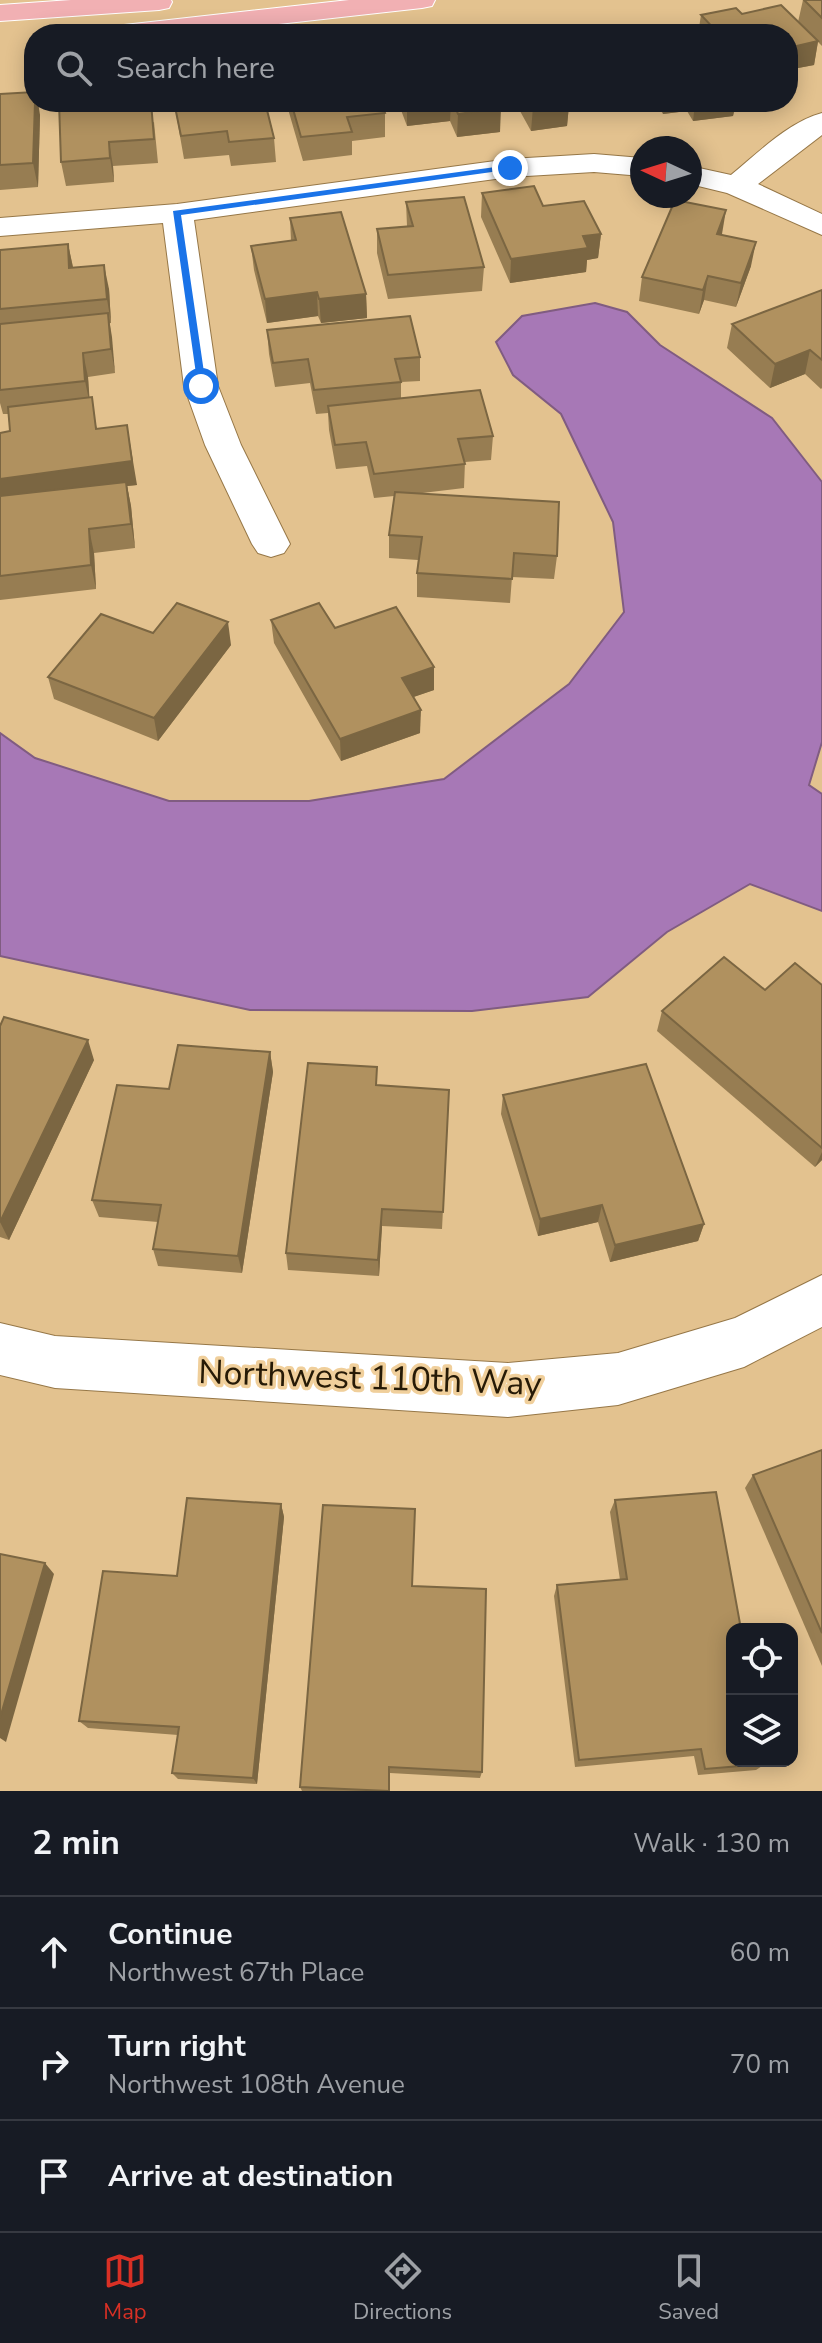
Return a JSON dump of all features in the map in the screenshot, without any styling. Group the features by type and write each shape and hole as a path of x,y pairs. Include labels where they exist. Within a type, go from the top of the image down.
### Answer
{"main road":[{"path":"0,13 177,0"},
{"path":"205,24 422,0"}],"street":[{"path":"737,186 781,149 822,122"},
{"path":"0,227 177,213 510,168 594,163 630,166"},
{"path":"702,178 737,186 822,226"},
{"path":"177,213 201,386 223,445 271,544"},
{"name":"Northwest 110th Way","path":"0,1349 55,1362 508,1390 618,1379 744,1341 822,1300"}],"shaded area":[{"path":"595,303 627,312 660,345 772,418 822,482 822,742 809,785 822,794 822,911 750,884 667,932 588,997 472,1011 250,1010 0,956 0,733 35,758 169,801 309,801 444,779 569,684 624,612 613,522 561,414 513,375 496,342 522,316"}],"building":[{"path":"804,0 822,0 822,18"},
{"path":"781,5 818,41 798,46 798,24 710,24 701,15 736,8 742,14"},
{"path":"24,93 24,112 35,112 33,163 0,165 0,94"},
{"path":"59,112 152,112 154,139 109,142 110,158 61,162"},
{"path":"176,112 268,112 274,138 229,142 227,131 181,136"},
{"path":"294,112 385,113 347,117 352,132 301,137"},
{"path":"534,186 543,206 584,201 601,234 583,236 588,248 511,259 482,193"},
{"path":"464,197 484,267 388,275 377,229 413,226 406,202"},
{"path":"702,205 726,210 717,234 756,242 741,283 708,276 703,290 642,277 672,208 702,208"},
{"path":"341,212 366,294 319,299 317,292 265,299 251,246 296,240 290,218"},
{"path":"68,244 69,268 104,265 107,299 0,309 0,250"},
{"path":"822,290 822,360 810,350 775,364 732,324"},
{"path":"108,313 111,349 83,353 85,381 0,390 0,324"},
{"path":"410,316 420,357 395,359 401,382 314,390 308,359 273,363 267,330"},
{"path":"480,390 493,436 458,439 465,464 374,474 366,442 335,445 328,406"},
{"path":"92,397 96,429 127,425 132,461 0,479 0,433 10,431 8,407"},
{"path":"126,482 131,524 89,529 91,565 0,576 0,496"},
{"path":"395,492 559,502 557,556 514,553 512,579 417,573 422,537 389,535"},
{"path":"177,603 228,622 154,718 48,677 101,614 153,633"},
{"path":"319,603 335,628 396,607 434,667 402,678 421,710 340,739 271,620"},
{"path":"724,957 765,990 795,963 822,985 822,1148 662,1011"},
{"path":"4,1017 88,1040 0,1222 0,1026"},
{"path":"178,1045 270,1052 238,1256 153,1249 161,1205 92,1200 117,1085 169,1089"},
{"path":"308,1063 377,1067 376,1085 449,1090 443,1212 382,1209 378,1260 286,1253"},
{"path":"646,1064 704,1224 615,1245 602,1205 540,1219 503,1095"},
{"path":"822,1450 822,1633 753,1475"},
{"path":"716,1492 740,1623 726,1623 726,1767 729,1767 705,1769 701,1749 579,1760 557,1585 627,1579 615,1500"},
{"path":"187,1498 281,1504 253,1778 172,1773 179,1727 79,1721 103,1571 177,1576"},
{"path":"323,1505 415,1509 412,1586 486,1589 482,1772 389,1767 389,1791 300,1787"},
{"path":"0,1554 45,1563 0,1718"}],"route":[{"path":"201,386 177,213 510,168"}]}
